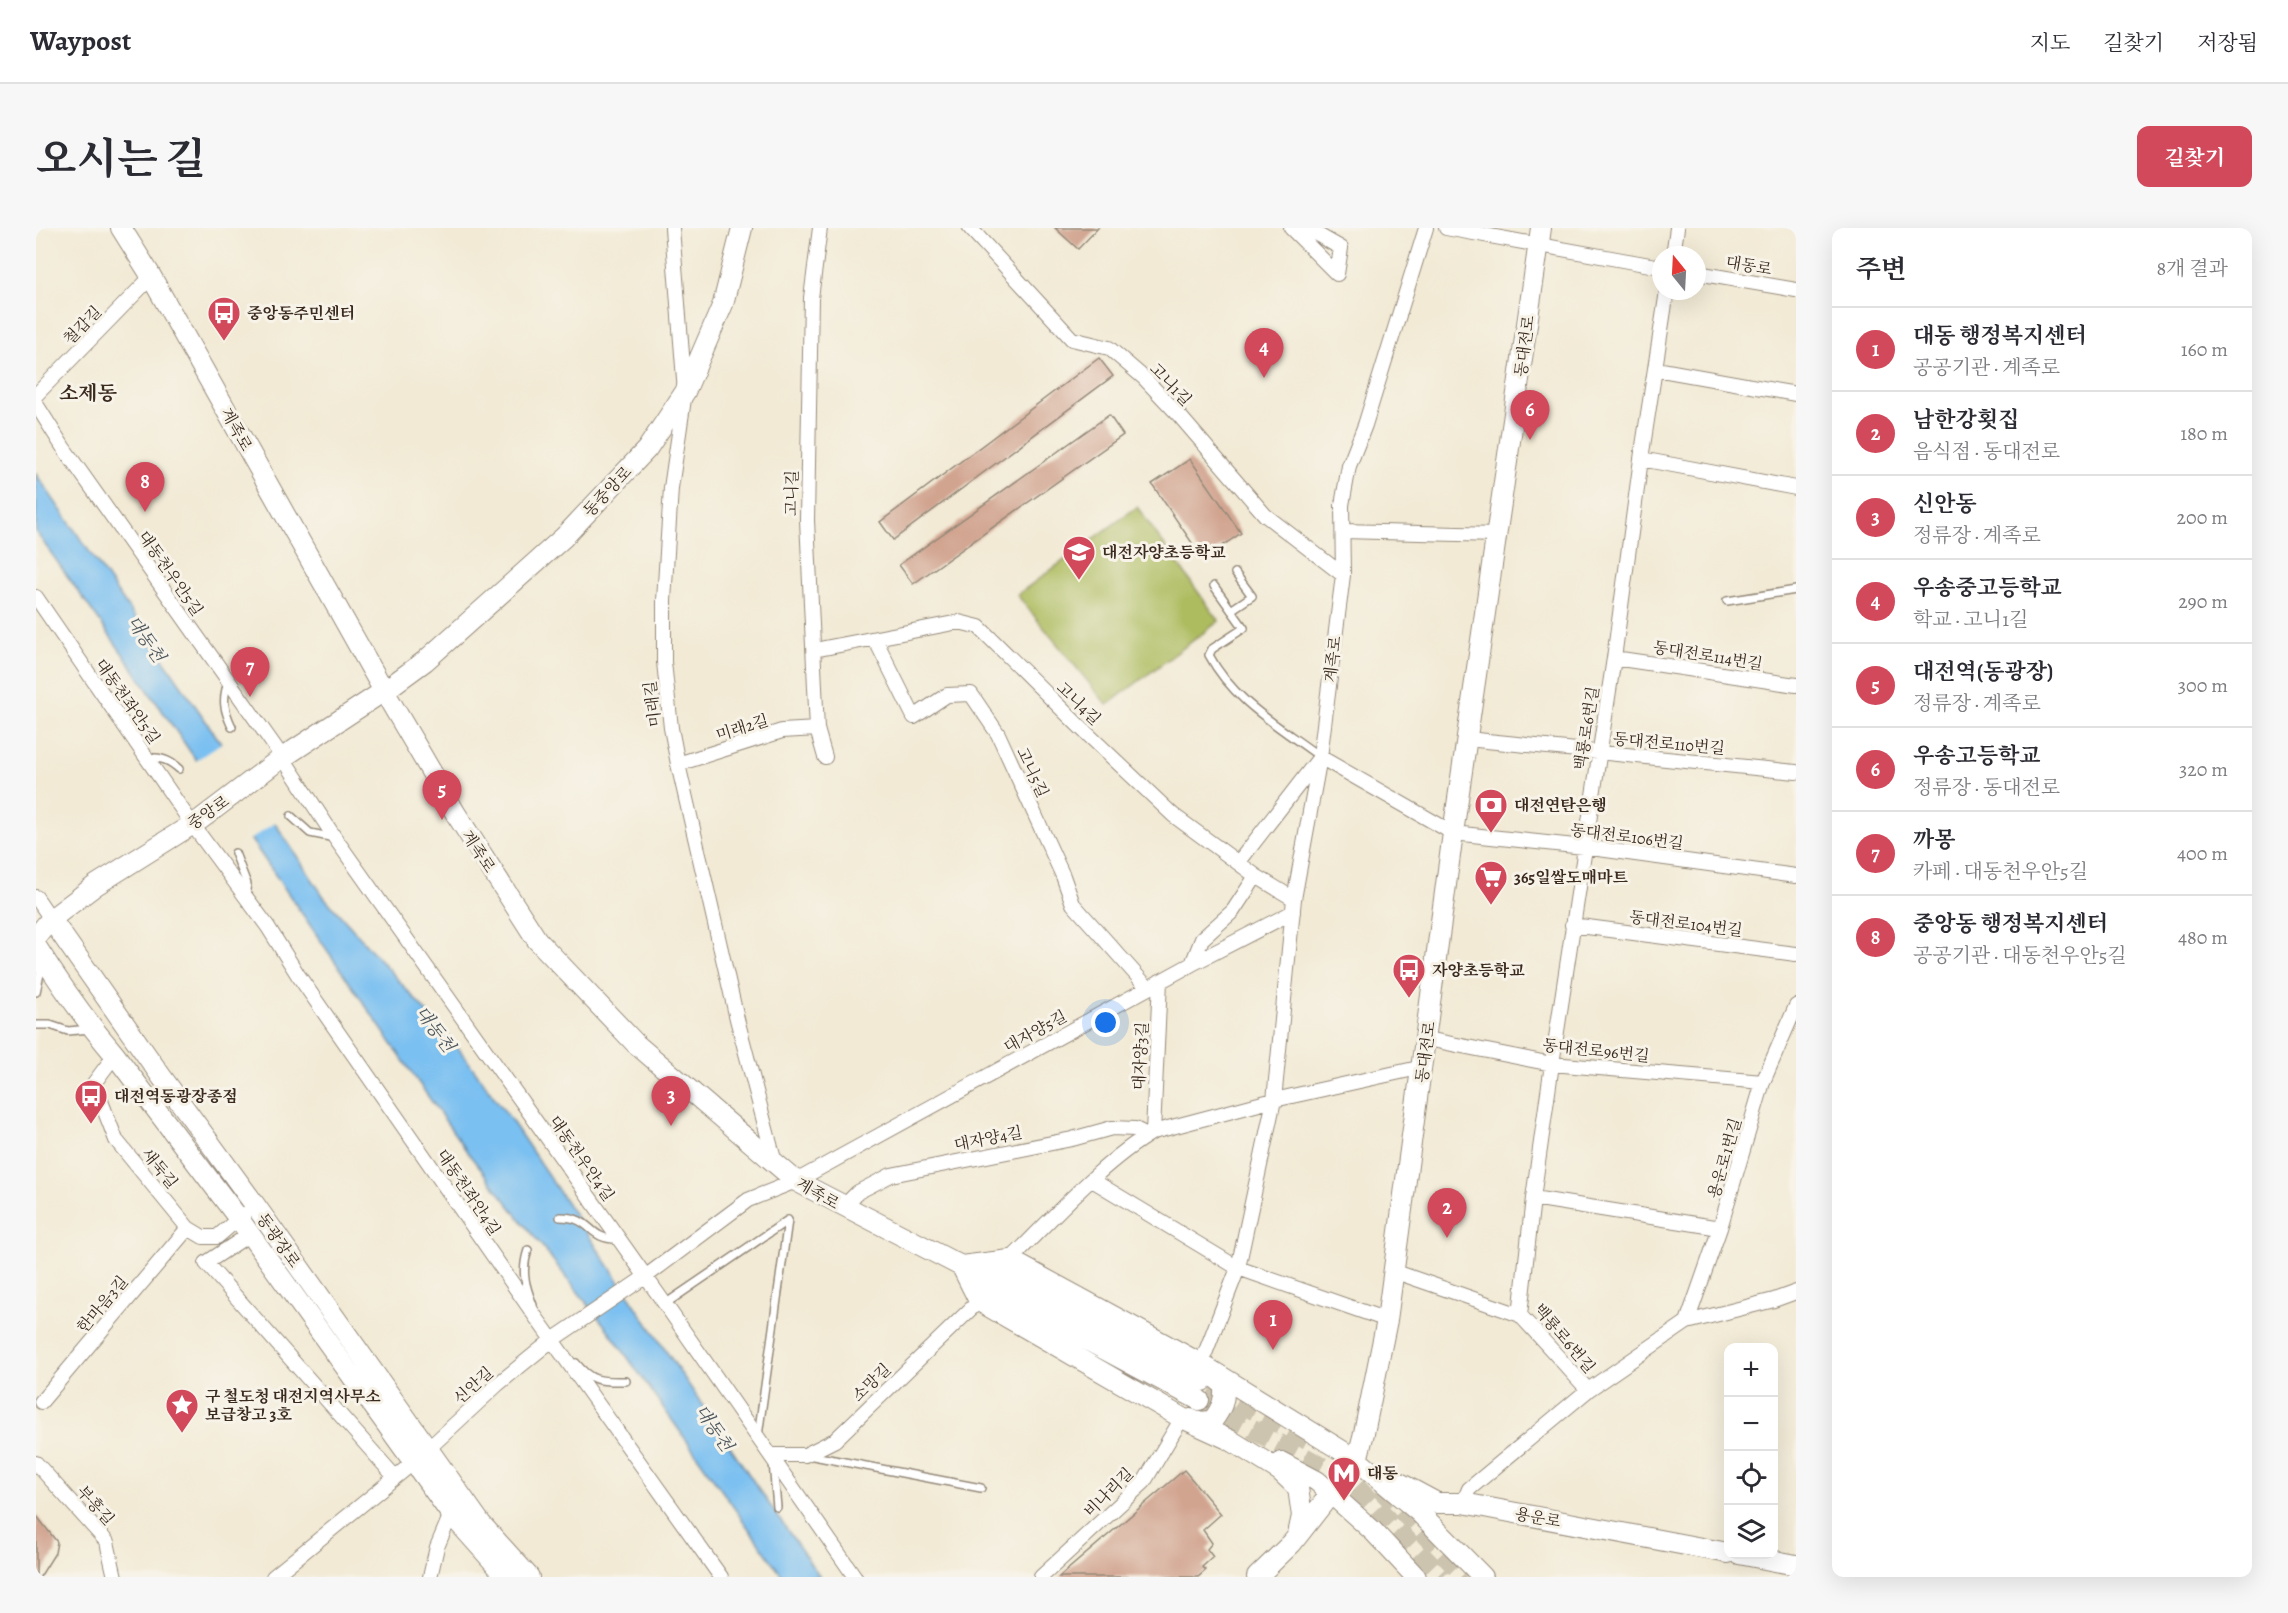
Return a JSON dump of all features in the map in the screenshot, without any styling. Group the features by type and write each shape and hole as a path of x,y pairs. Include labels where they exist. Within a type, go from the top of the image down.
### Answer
{"main road":[{"name":"계족로","path":"121,228 151,277 384,691 456,814 537,940 636,1044 796,1181 961,1266 999,1293 1199,1400"},
{"name":"동중앙로","path":"384,691 424,661 564,537 647,449 685,392 723,304 742,228"},
{"name":"동대전로","path":"1257,1577 1298,1537 1357,1460 1387,1320 1427,1039 1453,833 1540,236"},
{"name":"중앙로","path":"36,937 51,919 96,885 197,821 279,760 384,691"},
{"name":"동광장로","path":"51,919 160,1076 255,1205 421,1455 451,1514 507,1577"},
{"name":"동광장로","path":"36,946 93,1029 421,1455 529,1577"},
{"path":"1182,1418 1203,1422 1213,1420 1225,1398 1224,1385 1010,1260 961,1266 979,1301 1182,1418 1230,1440 1280,1471 1298,1488 1302,1516 1298,1537"},
{"name":"계족로","path":"961,1266 1008,1279 1201,1372"},
{"path":"1201,1372 1357,1460 1419,1512 1483,1577"},
{"path":"1230,1440 1238,1440 1317,1481 1373,1531 1416,1577"},
{"name":"용운로","path":"1357,1460 1437,1503 1463,1503 1724,1551"},
{"path":"1765,1559 1796,1565"}],"street":[{"name":"미래길","path":"672,228 685,392 671,488 664,601 664,662 671,728 737,1019 775,1165"},
{"name":"고니길","path":"820,228 812,298 807,520 817,729 825,756"},
{"name":"고니1길","path":"970,228 1072,339 1109,348 1144,378 1266,515 1344,575"},
{"path":"1291,228 1337,274 1341,248 1306,228"},
{"name":"계족로","path":"1201,1372 1238,1268 1274,1100 1293,906 1320,757 1344,575 1342,506 1348,466 1365,425 1426,228"},
{"path":"1446,228 1540,236 1652,265"},
{"path":"1674,246 1677,228"},
{"name":"대동로","path":"1706,275 1796,290"},
{"name":"철갑길","path":"36,395 151,277"},
{"name":"백룡로6번길","path":"1588,1390 1520,1315 1533,1198 1552,1064 1666,300"},
{"path":"1656,369 1796,394"},
{"name":"대동천우안5길","path":"36,404 63,447 228,682 279,760"},
{"path":"1641,459 1796,488"},
{"path":"1343,531 1496,535"},
{"name":"대동천좌안5길","path":"36,597 147,758 197,821"},
{"name":"고니4길","path":"814,650 959,622 979,627 1173,815 1238,862 1293,906"},
{"name":"고니5길","path":"874,639 914,717 947,695 971,694 998,734 1063,876 1073,904 1154,984"},
{"name":"동대전로114번길","path":"1614,657 1796,685"},
{"name":"미래2길","path":"678,764 782,732 817,729"},
{"name":"동대전로110번길","path":"1467,739 1796,771"},
{"path":"1238,862 1320,757 1453,833"},
{"name":"대동천우안4길","path":"279,760 619,1239 640,1279 665,1304 855,1577"},
{"name":"대동천좌안4길","path":"197,821 245,895 535,1316 555,1338 721,1577"},
{"name":"동대전로106번길","path":"1453,833 1584,846 1796,876"},
{"path":"1191,964 1203,939 1233,911 1256,876"},
{"name":"동광장로","path":"36,897 51,919"},
{"name":"대자양5길","path":"796,1181 1293,906"},
{"name":"동대전로104번길","path":"1572,925 1796,954"},
{"name":"대자양3길","path":"1150,1134 1154,984"},
{"name":"용운로1번길","path":"1687,1322 1720,1228 1763,1082 1796,1006"},
{"name":"동대전로96번길","path":"1427,1039 1552,1064 1763,1082"},
{"name":"새둑길","path":"115,1055 94,1083 116,1140 188,1228"},
{"path":"1010,1260 1092,1180 1138,1141 1150,1134 1274,1100 1423,1067"},
{"name":"대자양4길","path":"843,1207 870,1184 899,1173 1072,1139 1112,1128 1135,1129 1150,1134"},
{"path":"1092,1180 1238,1268 1387,1320"},
{"path":"640,1279 748,1200 796,1181"},
{"path":"1533,1198 1720,1228"},
{"path":"255,1205 245,1226 206,1263 395,1477"},
{"path":"188,1228 203,1237 217,1237 245,1226"},
{"name":"한마음3길","path":"41,1402 188,1228"},
{"path":"1393,1271 1520,1315"},
{"name":"신안길","path":"273,1577 421,1455 498,1384 555,1338 640,1279"},
{"path":"1463,1503 1469,1489 1588,1390 1687,1322 1774,1300 1796,1292"},
{"name":"소망길","path":"772,1457 805,1455 834,1440 979,1301"},
{"name":"비나리길","path":"1041,1577 1144,1482 1182,1418"},
{"name":"부흥길","path":"36,1463 107,1542 115,1577"},
{"path":"430,1577 437,1547 451,1514"}],"lane":[{"path":"1231,610 1252,596 1235,573"},
{"path":"1214,586 1244,628 1212,649 1209,656 1213,664 1238,696 1320,757"},
{"path":"1727,601 1796,590"},
{"path":"228,682 223,701 232,727"},
{"path":"147,758 164,759 179,769"},
{"path":"291,816 310,833 335,838"},
{"path":"236,853 247,884 245,895"},
{"path":"36,955 40,974 36,992"},
{"path":"36,1025 50,1025 68,1031 93,1029"},
{"path":"560,1217 574,1217 584,1221 597,1236 619,1239"},
{"path":"665,1304 788,1220 758,1437"},
{"path":"528,1250 524,1278 535,1316"},
{"path":"555,1338 591,1378 626,1381"},
{"path":"805,1455 981,1488"},
{"path":"772,1457 777,1507"}],"green space":[{"path":"1137,507 1219,621 1107,705 1017,595"}],"water":[{"name":"대동천","path":"36,474 324,897 456,1045 511,1120 820,1577 783,1577 609,1331 468,1153 36,532"}],"pier":[{"path":"224,741 277,821 248,841 194,762"}],"building":[{"path":"1055,228 1098,228 1078,249"},
{"path":"1099,358 1113,376 893,540 880,522"},
{"path":"1109,415 1123,435 913,584 899,565"},
{"path":"1190,459 1241,533 1203,559 1152,484"},
{"path":"1184,1470 1221,1514 1203,1530 1212,1543 1207,1549 1213,1557 1202,1567 1206,1570 1198,1577 1059,1577"},
{"path":"36,1515 57,1542 55,1553 40,1577 36,1577"}],"tunnel":[{"path":"1211,1387 1309,1440"},
{"path":"1199,1400 1352,1483 1442,1577"},
{"path":"1380,1488 1466,1577"}],"place":[{"name":"중앙동주민센터","path":"224,342"},
{"name":"우송중고등학교","path":"1264,378"},
{"name":"우송고등학교","path":"1530,440"},
{"name":"중앙동 행정복지센터","path":"145,512"},
{"name":"대전자양초등학교","path":"1079,581"},
{"name":"까몽","path":"250,697"},
{"name":"대전역(동광장)","path":"442,820"},
{"name":"대전연탄은행","path":"1491,834"},
{"name":"365일쌀도매마트","path":"1491,906"},
{"name":"자양초등학교","path":"1409,999"},
{"name":"대전역동광장종점","path":"91,1125"},
{"name":"신안동","path":"671,1126"},
{"name":"남한강횟집","path":"1447,1238"},
{"name":"대동 행정복지센터","path":"1273,1350"},
{"name":"구 철도청 대전지역사무소 보급창고 3호","path":"182,1434"},
{"name":"대동","path":"1344,1502"}],"district":[{"name":"소제동","path":"88,393"}]}
